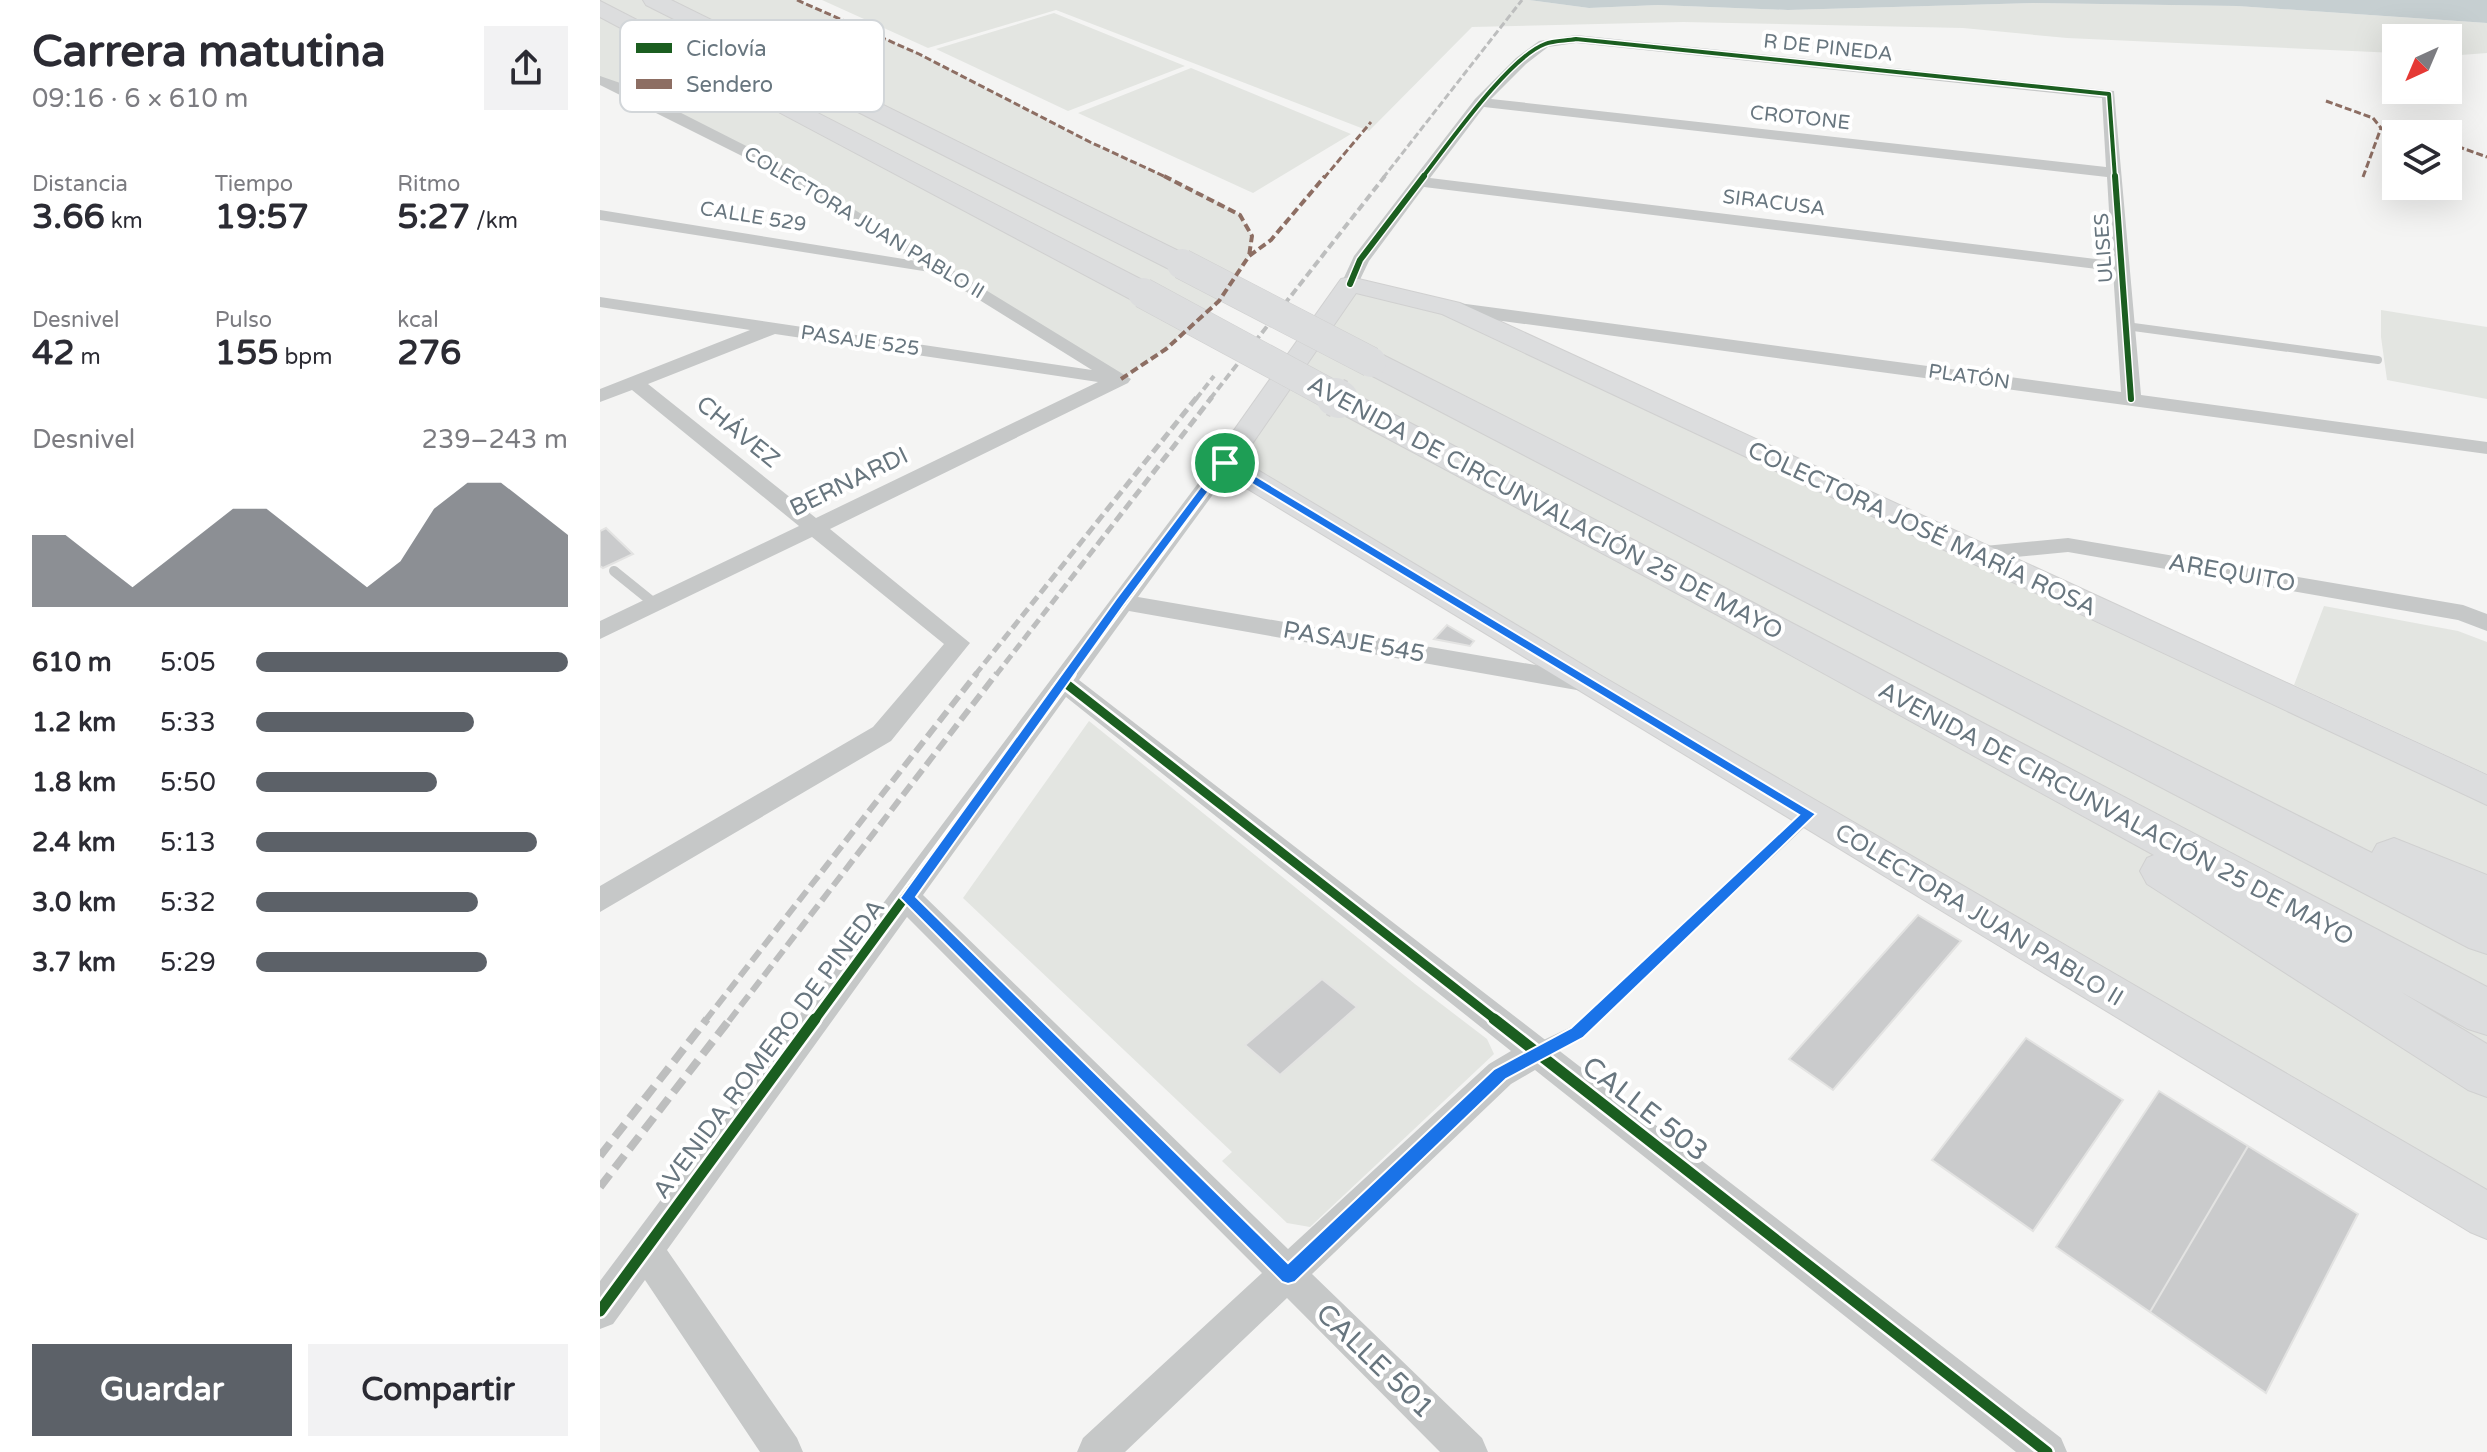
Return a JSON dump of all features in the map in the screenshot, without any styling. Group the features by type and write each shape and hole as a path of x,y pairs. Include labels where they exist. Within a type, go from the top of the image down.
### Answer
{"highway":[{"name":"AVENIDA DE CIRCUNVALACIÓN 25 DE MAYO","path":"654,0 694,20"},
{"name":"AVENIDA DE CIRCUNVALACIÓN 25 DE MAYO","path":"600,8 623,20"},
{"name":"AVENIDA DE CIRCUNVALACIÓN 25 DE MAYO","path":"798,112 1739,610 2487,1013"},
{"name":"AVENIDA DE CIRCUNVALACIÓN 25 DE MAYO","path":"878,112 1182,264 2487,934"},
{"path":"1739,610 2236,914 2487,1073"},
{"path":"2054,711 2487,896"}],"main road":[{"name":"COLECTORA JOSÉ MARÍA ROSA","path":"1350,284 1451,308 2487,791"},
{"name":"AVENIDA ROMERO DE PINEDA","path":"1225,463 1350,284"},
{"name":"COLECTORA JUAN PABLO II","path":"1225,463 1588,683 2487,1216"}],"street":[{"name":"R DE PINEDA","path":"1544,44 1576,39 1609,41 2109,94"},
{"name":"AVENIDA ROMERO DE PINEDA","path":"1350,284 1360,260 1480,102 1521,61 1544,44"},
{"name":"COLECTORA JUAN PABLO II","path":"600,80 620,88"},
{"name":"ULISES","path":"2109,94 2131,399"},
{"name":"CROTONE","path":"1480,102 2115,173"},
{"name":"COLECTORA JUAN PABLO II","path":"668,112 764,161 1121,379"},
{"name":"SIRACUSA","path":"1420,182 2122,267"},
{"name":"CALLE 529","path":"600,215 947,272"},
{"name":"PASAJE 525","path":"600,302 1121,379"},
{"name":"PLATÓN","path":"1451,308 2487,448"},
{"path":"600,396 773,328"},
{"name":"BERNARDI","path":"600,631 1121,379"},
{"name":"CHÁVEZ","path":"600,900 882,734 958,643 635,383"},
{"name":"AVENIDA ROMERO DE PINEDA","path":"600,1311 1225,463"},
{"name":"AREQUITO","path":"1974,554 2068,545 2463,613 2487,623"},
{"name":"PASAJE 545","path":"1120,602 1588,683"},
{"name":"CALLE 503","path":"1064,682 2047,1452"},
{"name":"CALLE 501","path":"907,898 1468,1452"},
{"path":"1097,1452 1500,1074 1537,1052"},
{"path":"645,1249 783,1452"}],"lane":[{"path":"2126,326 2378,360"},
{"path":"614,571 655,604"},
{"path":"1537,1052 1577,1033 1809,814"}],"shaded area":[{"path":"600,0 797,0 842,20 620,20 620,90 600,80"},
{"path":"822,0 1529,0 1589,8 1658,5 1788,10 2034,3 2237,6 2487,23 2487,53 2462,55 2462,24 2382,24 2382,52 2067,38 1963,28 1683,22 1472,27 1369,131 1056,10 928,48 884,28 884,20 866,20"},
{"path":"1529,0 2487,0 2487,23 2237,6 2034,3 1788,10 1658,5 1589,8"},
{"path":"1054,13 1185,66 1068,111 936,49"},
{"path":"884,39 1090,142 1208,196 1240,215 1252,236 1249,256 1219,301 1166,349 1121,379 764,161 665,112 884,112"},
{"path":"1191,68 1351,134 1253,193 1078,113"},
{"path":"1350,284 1451,308 2487,791 2487,1216 1225,463"},
{"path":"2381,310 2487,327 2487,399 2387,380"},
{"path":"2324,606 2458,631 2487,642 2487,774 2294,685"},
{"path":"1089,721 1487,1039 1494,1054 1310,1227 1287,1223 1222,1161 1232,1152 963,898"}],"building":[{"path":"606,528 633,554 603,568 600,566 600,531"},
{"path":"1447,625 1474,641 1470,646 1434,639"},
{"path":"1918,915 1961,941 1833,1090 1789,1059"},
{"path":"1322,979 1357,1007 1280,1075 1245,1045"},
{"path":"2026,1038 2123,1100 2033,1231 1932,1160"},
{"path":"2159,1091 2248,1146 2150,1312 2056,1247"},
{"path":"2248,1146 2358,1214 2266,1393 2150,1312"}],"railway":[{"path":"1383,178 1522,0"},
{"path":"1210,399 1385,176"},
{"path":"1196,399 1214,376"},
{"path":"975,675 1197,397"},
{"path":"996,675 1212,397"},
{"path":"705,1021 977,673"},
{"path":"729,1021 997,673"},
{"path":"600,1156 707,1019"},
{"path":"600,1187 730,1019"}],"marked path":[{"path":"797,0 842,20"},
{"path":"884,39 1090,142 1208,196 1240,215 1252,236 1249,256"},
{"path":"2326,101 2373,118 2382,128"},
{"path":"1121,379 1166,349 1219,301 1249,256 1271,240 1371,122"},
{"path":"2363,177 2381,128"},
{"path":"2462,148 2487,157"}],"cycle path":[{"path":"1350,284 1360,260 1480,102 1521,61 1544,44 1576,39 1609,41 2109,94 2131,399"},
{"path":"600,1311 1225,463"},
{"path":"1064,682 2047,1452"}],"route":[{"path":"1225,463 1809,814 1577,1033 1500,1074 1288,1276 907,898 1120,602 1225,463"}]}
